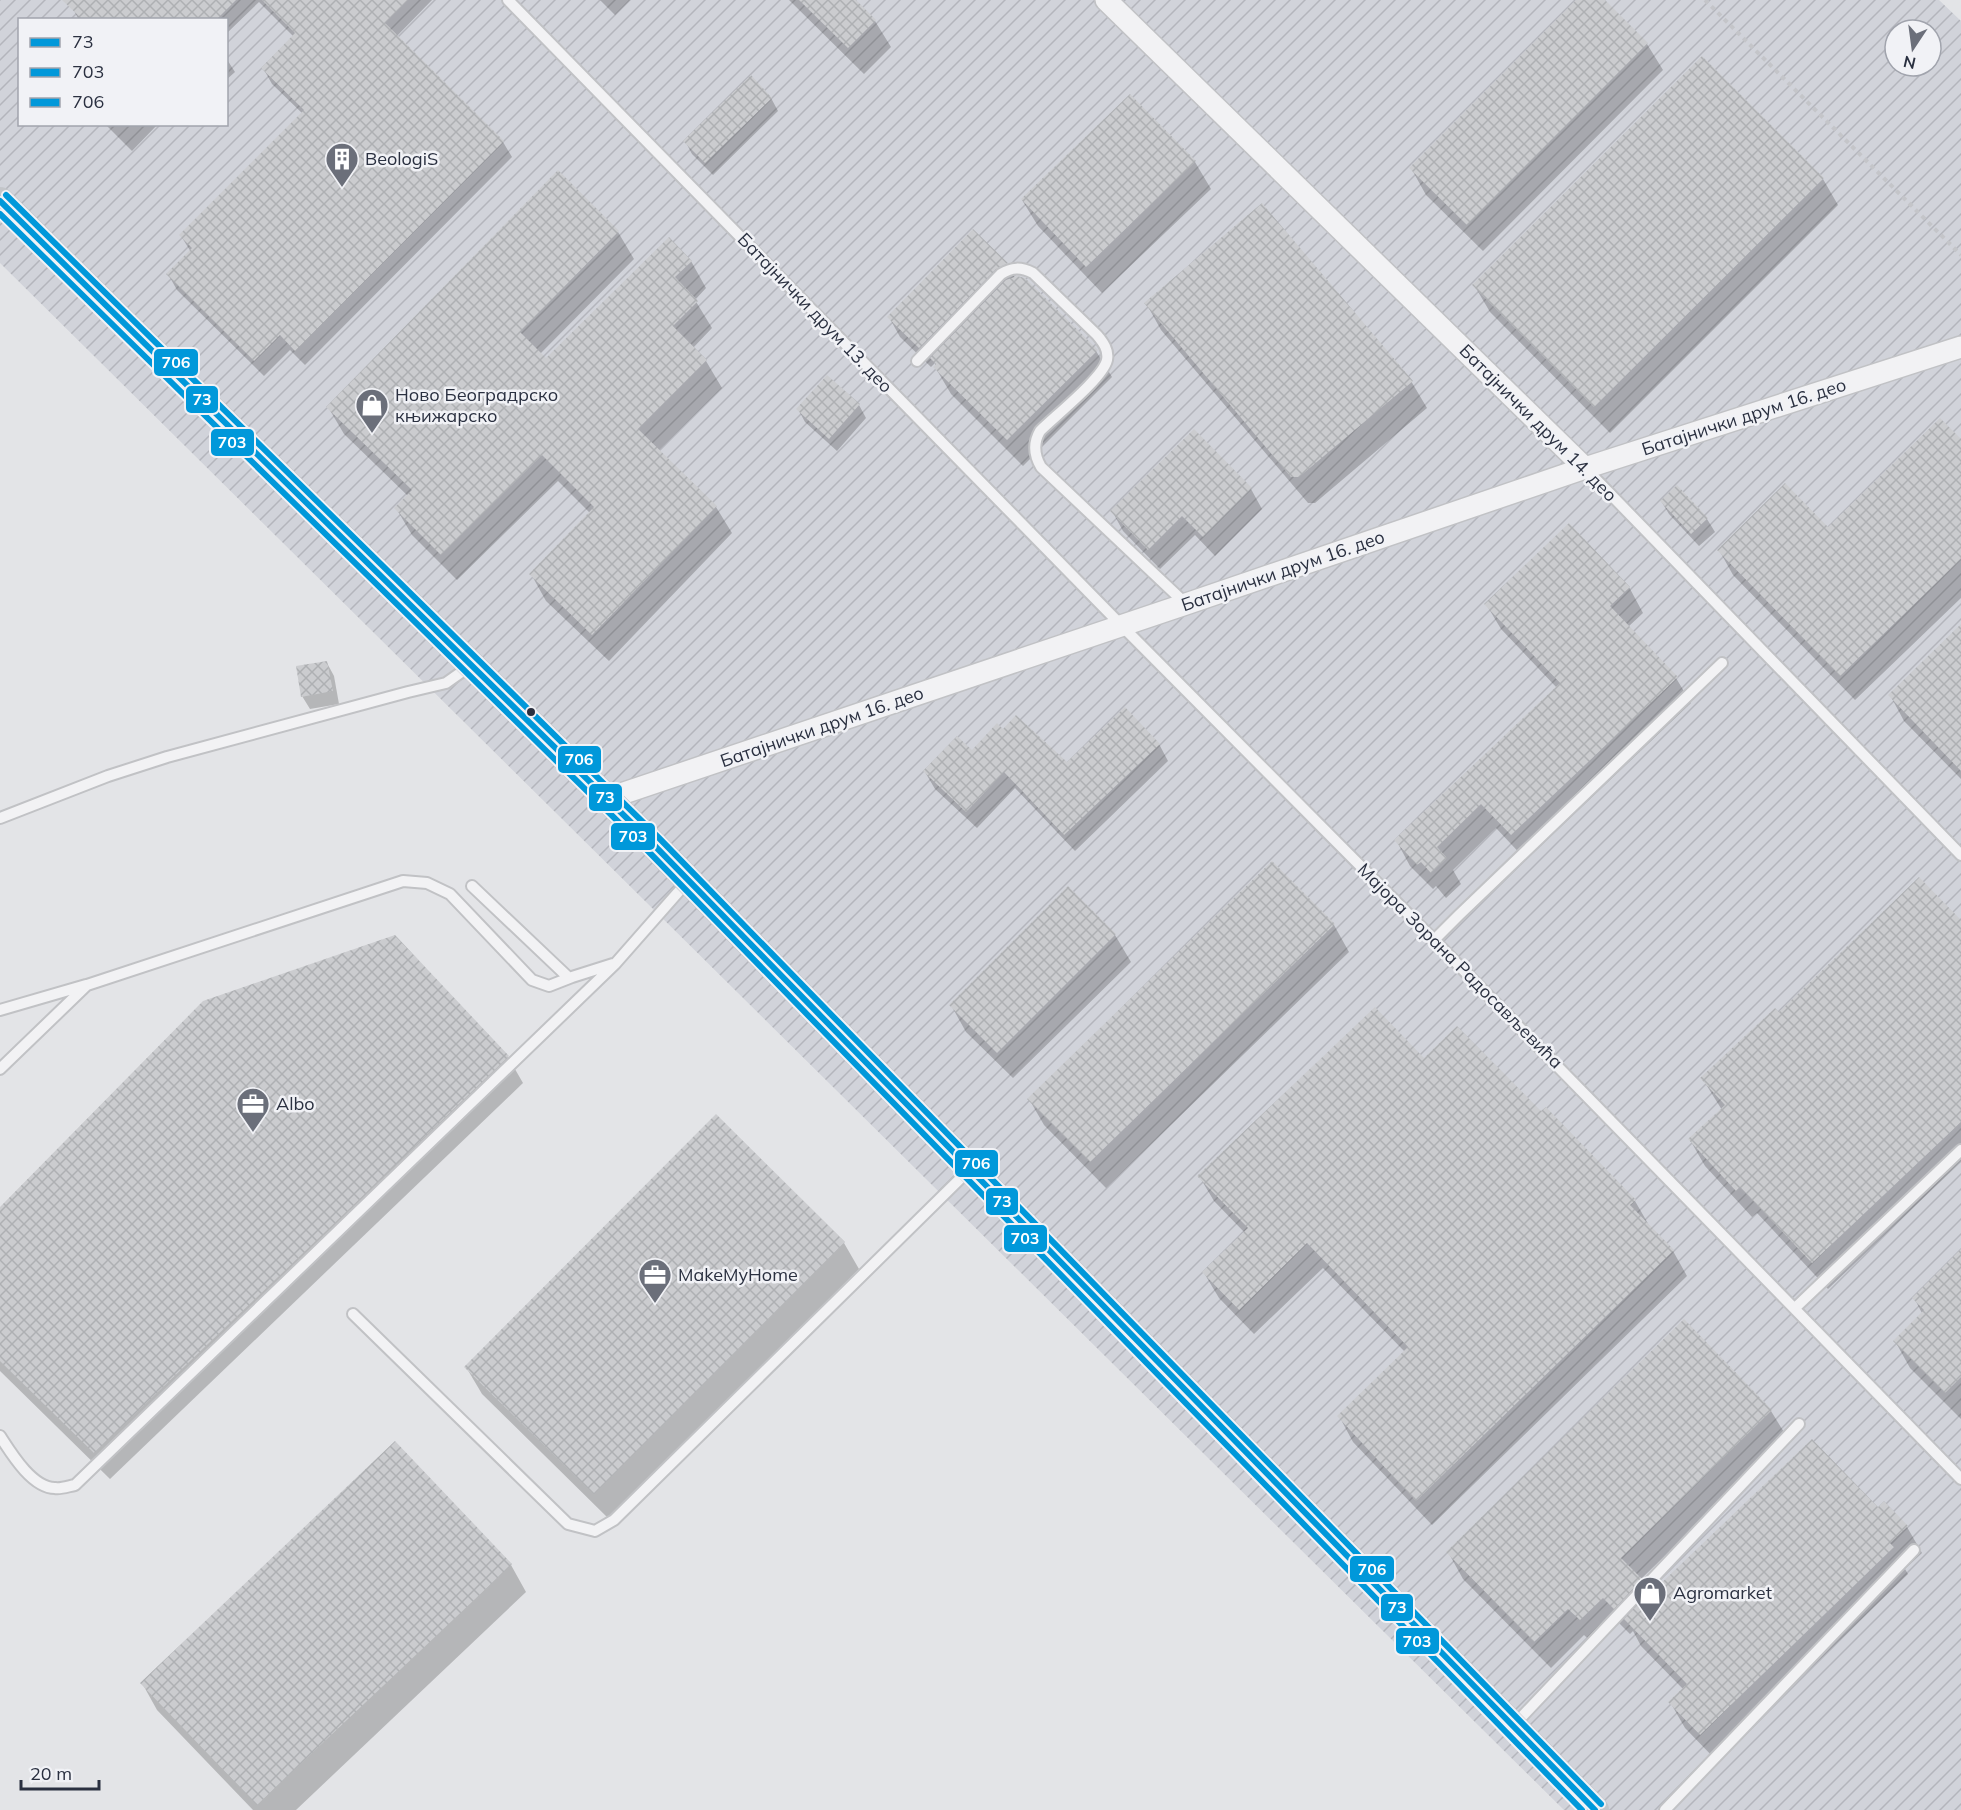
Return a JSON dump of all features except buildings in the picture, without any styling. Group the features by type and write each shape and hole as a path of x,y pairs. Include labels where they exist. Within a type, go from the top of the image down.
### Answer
{"main road":[{"path":"0,201 688,880 1595,1810"}],"street":[{"name":"Батајнички друм 14. део","path":"1106,0 1585,468"},
{"name":"Батајнички друм 16. део","path":"606,799 1585,468 1961,347"}],"lane":[{"name":"Батајнички друм 13. део","path":"508,0 1122,626"},
{"path":"917,361 1001,274 1017,268 1033,273 1097,335 1103,343 1107,359 1100,375 1040,430 1035,443 1036,459 1041,467 1186,604"},
{"name":"Батајнички друм 14. део","path":"1585,468 1961,855"},
{"name":"Мајора Зорана Радосављевића","path":"1122,626 1796,1308 1961,1479"},
{"path":"1434,940 1722,663"},
{"path":"0,818 108,776 167,757 408,692 435,687 446,683 471,666"},
{"path":"0,1436 14,1458 38,1483 54,1489 75,1485 615,964 688,880"},
{"path":"2,1010 87,985 403,881 427,883 450,894 532,980 549,986 615,964"},
{"path":"472,886 568,978"},
{"path":"0,1070 87,985"},
{"path":"1796,1308 1961,1150"},
{"path":"353,1314 568,1524 595,1531 614,1520 970,1169"},
{"path":"1513,1726 1798,1424"},
{"path":"1665,1810 1914,1550"}],"path":[{"path":"1705,0 1961,255"}],"shaded area":[{"path":"0,0 1939,0 1961,21 1961,1810 1564,1810 0,263"}],"transit line":[{"name":"706","path":"6,195 659,838 1601,1804"},
{"name":"73","path":"0,201 653,844 1595,1810"},
{"name":"703","path":"0,214 647,850 1582,1810"}],"place":[{"name":"BeologiS","path":"342,188"},
{"name":"Ново Београдрско књижарско","path":"372,434"},
{"name":"Albo","path":"253,1133"},
{"name":"MakeMyHome","path":"655,1304"},
{"name":"Agromarket","path":"1650,1622"}]}
